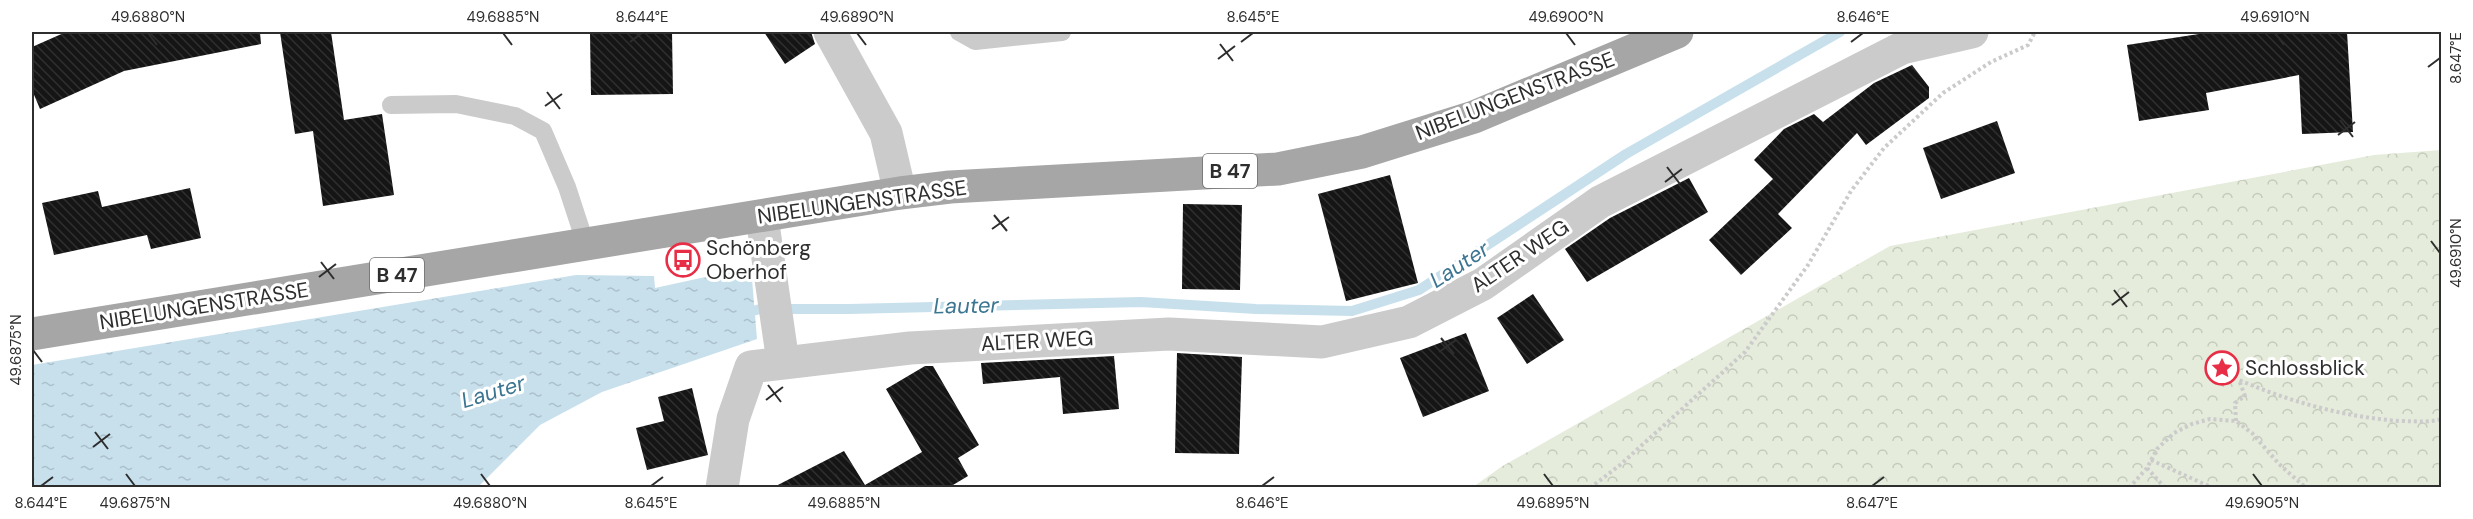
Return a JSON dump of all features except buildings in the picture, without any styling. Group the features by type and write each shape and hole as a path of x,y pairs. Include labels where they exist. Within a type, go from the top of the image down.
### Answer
{"main road":[{"name":"NIBELUNGENSTRASSE","path":"32,334 900,193 950,187 1278,169 1362,152 1474,117 1677,32"}],"street":[{"path":"830,32 886,133 900,193"},
{"name":"ALTER WEG","path":"722,488 733,419 751,367 781,355 1169,334 1322,342 1409,322 1483,284 1600,202 1902,48 1972,32"},
{"path":"762,217 781,355"}],"lane":[{"path":"959,32 975,41 1062,32"},
{"path":"392,105 456,104 515,116 543,131 567,187 586,245"}],"path":[{"path":"1590,488 1620,465 1745,352 1808,265 1851,191 1884,148 1943,93 1991,62 2028,45 2035,32"},
{"path":"2236,421 2235,403 2245,396 2239,380 2323,410 2367,419 2427,423 2442,419"},
{"path":"2129,488 2147,468 2157,448 2174,434 2192,424 2210,419 2236,421 2253,433 2279,464 2306,488"},
{"path":"2151,460 2213,488"},
{"path":"2147,468 2165,488"}],"green space":[{"path":"2441,150 2441,487 1473,487 1501,467 1890,246 2374,155"}],"water":[{"path":"751,267 757,339 602,392 540,425 478,487 32,487 32,365 576,275 654,276 655,288"}],"waterway":[{"name":"Lauter","path":"742,314 760,309 1141,302 1256,309 1352,311 1419,290 1626,154 1840,32"}],"place":[{"name":"Schönberg Oberhof","path":"683,260"},
{"name":"Schlossblick","path":"2222,368"}]}
